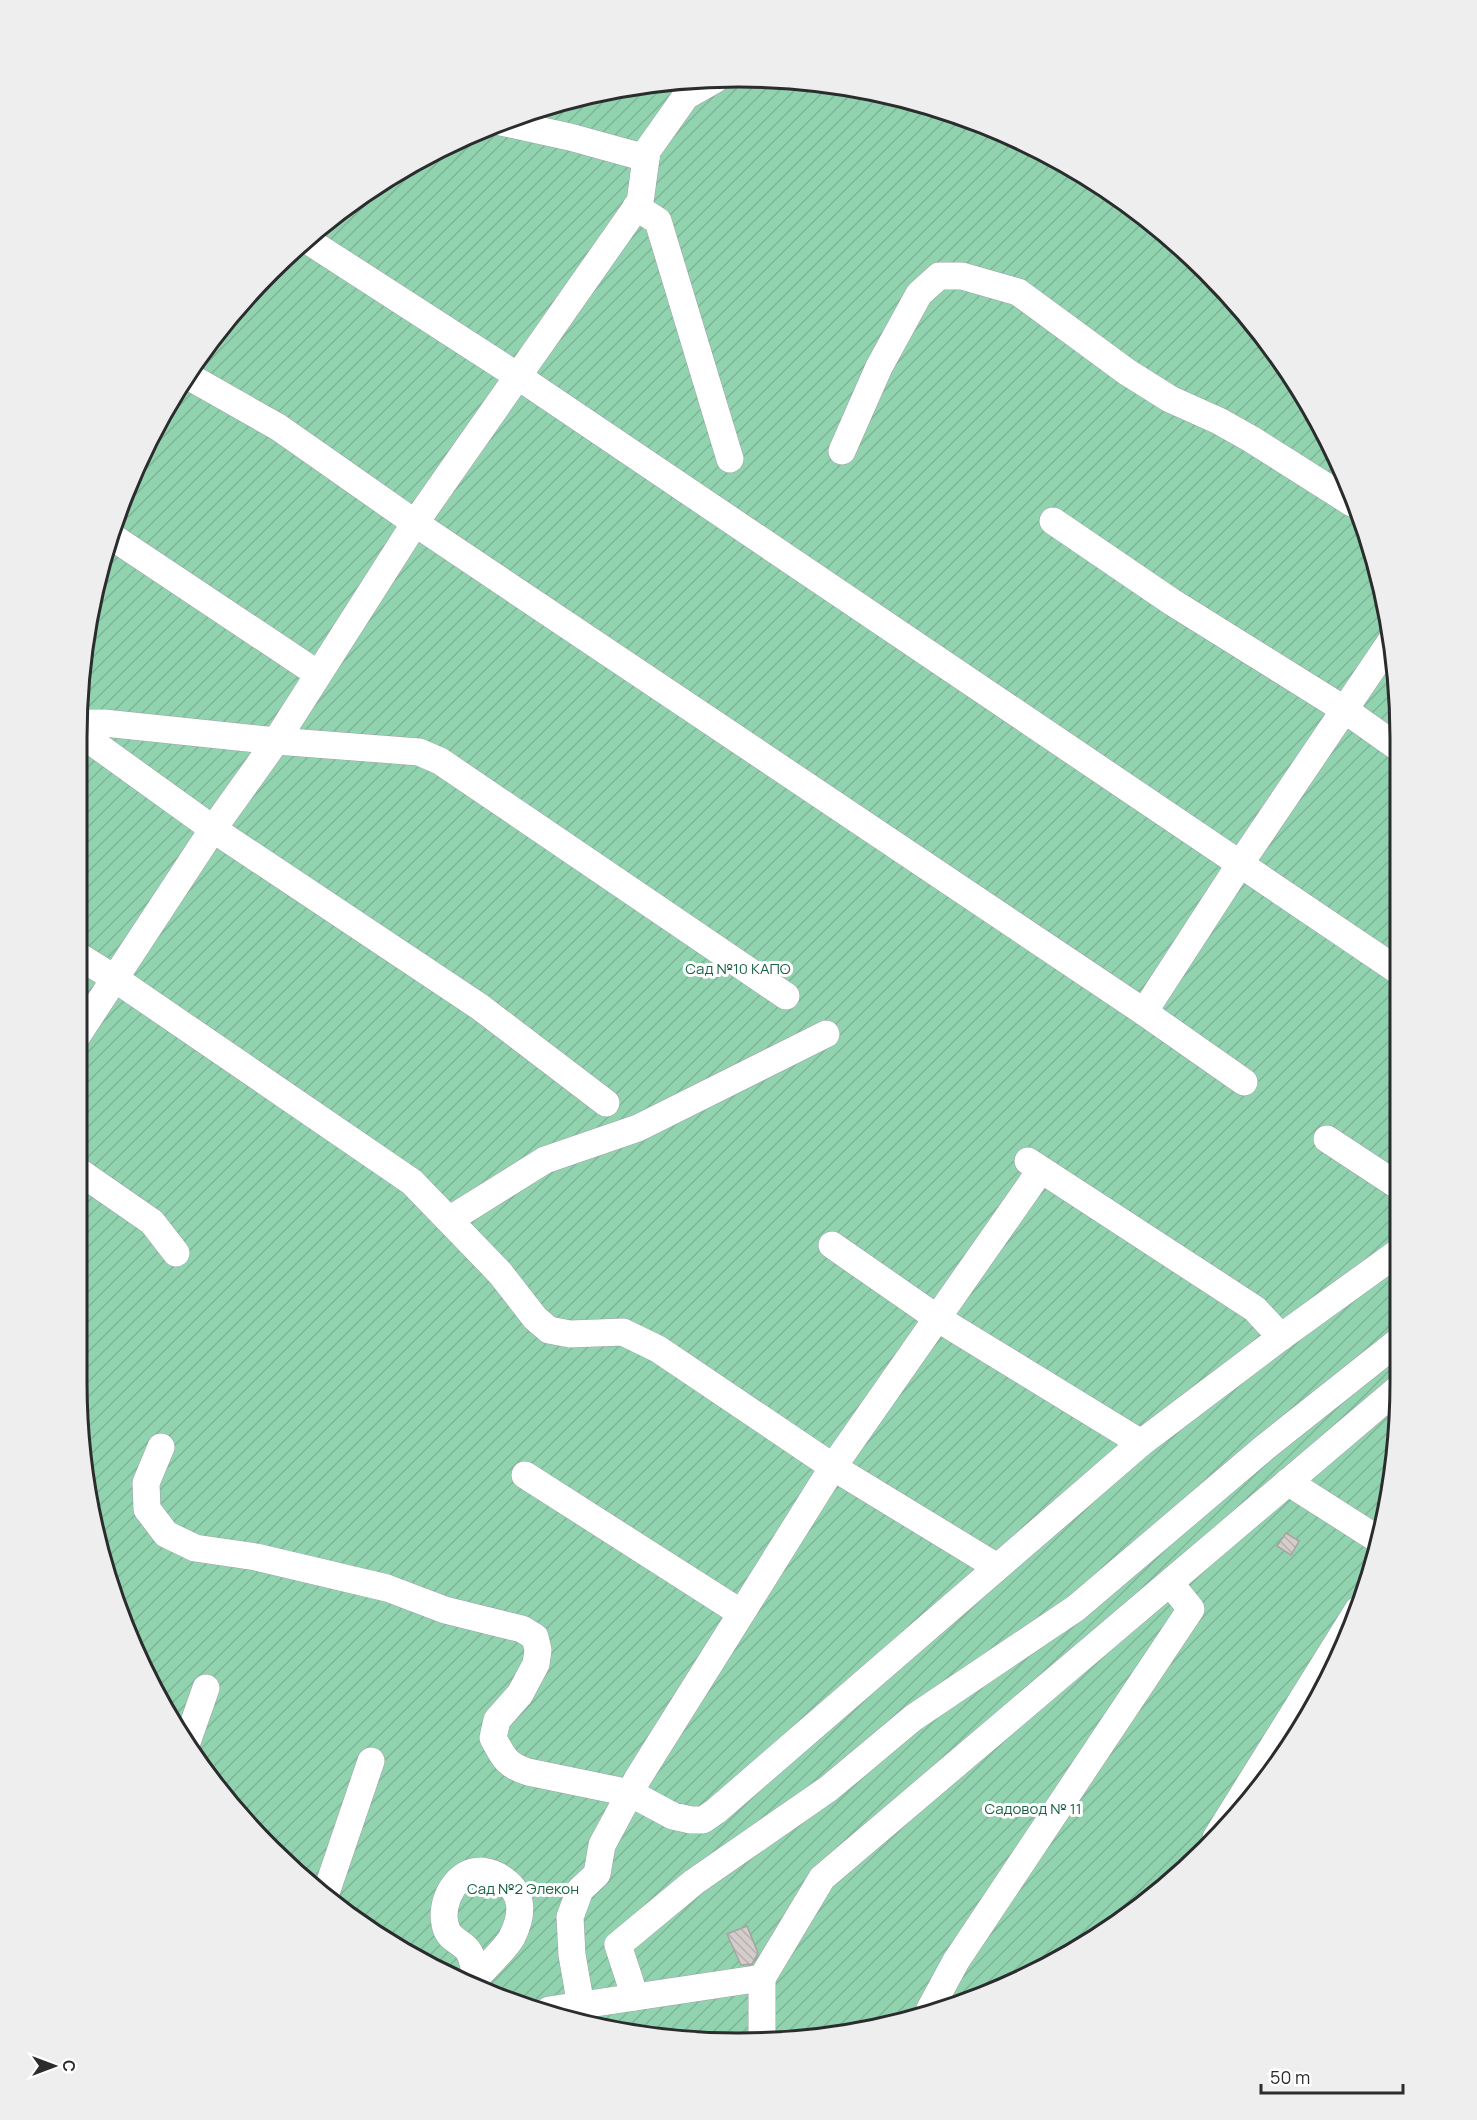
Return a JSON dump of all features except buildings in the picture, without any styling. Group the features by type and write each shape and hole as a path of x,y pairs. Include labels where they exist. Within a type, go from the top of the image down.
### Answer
{"lane":[{"path":"87,1019 213,829 276,741 415,523 640,202 647,151 685,89"},
{"path":"519,126 646,158"},
{"path":"636,207 658,221 730,459"},
{"path":"315,244 519,376 1390,965"},
{"path":"842,451 879,367 919,294 939,276 962,276 1018,292 1127,372 1170,399 1243,434 1343,497"},
{"path":"195,380 278,428 415,523 1144,1011 1244,1082"},
{"path":"1053,521 1172,602 1390,742"},
{"path":"118,541 318,674"},
{"path":"1144,1011 1240,864 1384,652"},
{"path":"87,723 419,752 440,761 786,996"},
{"path":"87,738 213,829 480,1007 606,1103"},
{"path":"87,961 412,1182 501,1273 535,1318 549,1330 570,1334 623,1332 658,1349 833,1467 998,1567"},
{"path":"450,1220 545,1160 638,1128 826,1034"},
{"path":"1327,1139 1390,1180"},
{"path":"581,2006 572,1955 570,1917 580,1890 597,1874 603,1845 630,1793 833,1467 937,1318 1033,1166 1255,1309 1281,1337"},
{"path":"87,1178 152,1222 176,1253"},
{"path":"832,1245 937,1318 1141,1443"},
{"path":"161,1447 146,1483 147,1509 166,1534 195,1548 256,1557 387,1588 445,1610 522,1629 535,1637 538,1650 536,1664 520,1694 497,1720 493,1738 503,1757 513,1767 528,1772 630,1793 673,1816 703,1820 1141,1443 1281,1337 1390,1259"},
{"path":"635,1997 618,1945 694,1882 828,1789 913,1718 1076,1608 1264,1448 1390,1349"},
{"path":"766,2032 762,1978 822,1878 1390,1396"},
{"path":"525,1475 741,1613"},
{"path":"1288,1482 1371,1535"},
{"path":"933,2003 956,1961 1191,1609 1170,1582"},
{"path":"1248,1786 1329,1657"},
{"path":"190,1733 206,1689"},
{"path":"328,1887 371,1761"},
{"path":"562,2008 762,1978"}],"green space":[{"name":"Сад №10 КАПО","path":"738,87 781,88 866,100 907,109 988,137 1027,154 1100,197 1168,249 1199,278 1255,342 1303,413 1323,450 1355,529 1368,570 1377,611 1389,696 1390,738 1390,1382 1389,1424 1377,1509 1368,1550 1340,1631 1323,1670 1280,1743 1228,1811 1199,1842 1135,1898 1064,1946 1027,1966 948,1998 907,2011 866,2020 781,2032 696,2032 611,2020 570,2011 489,1983 413,1946 342,1898 278,1842 222,1778 174,1707 137,1631 109,1550 93,1467 88,1424 87,738 88,696 93,653 109,570 137,489 154,450 174,413 222,342 278,278 342,222 377,197 450,154 489,137 570,109 611,100 696,88"}],"park label":[{"name":"Садовод № 11","path":"1033,1809"},
{"name":"Сад №2 Элекон","path":"523,1889"}]}
